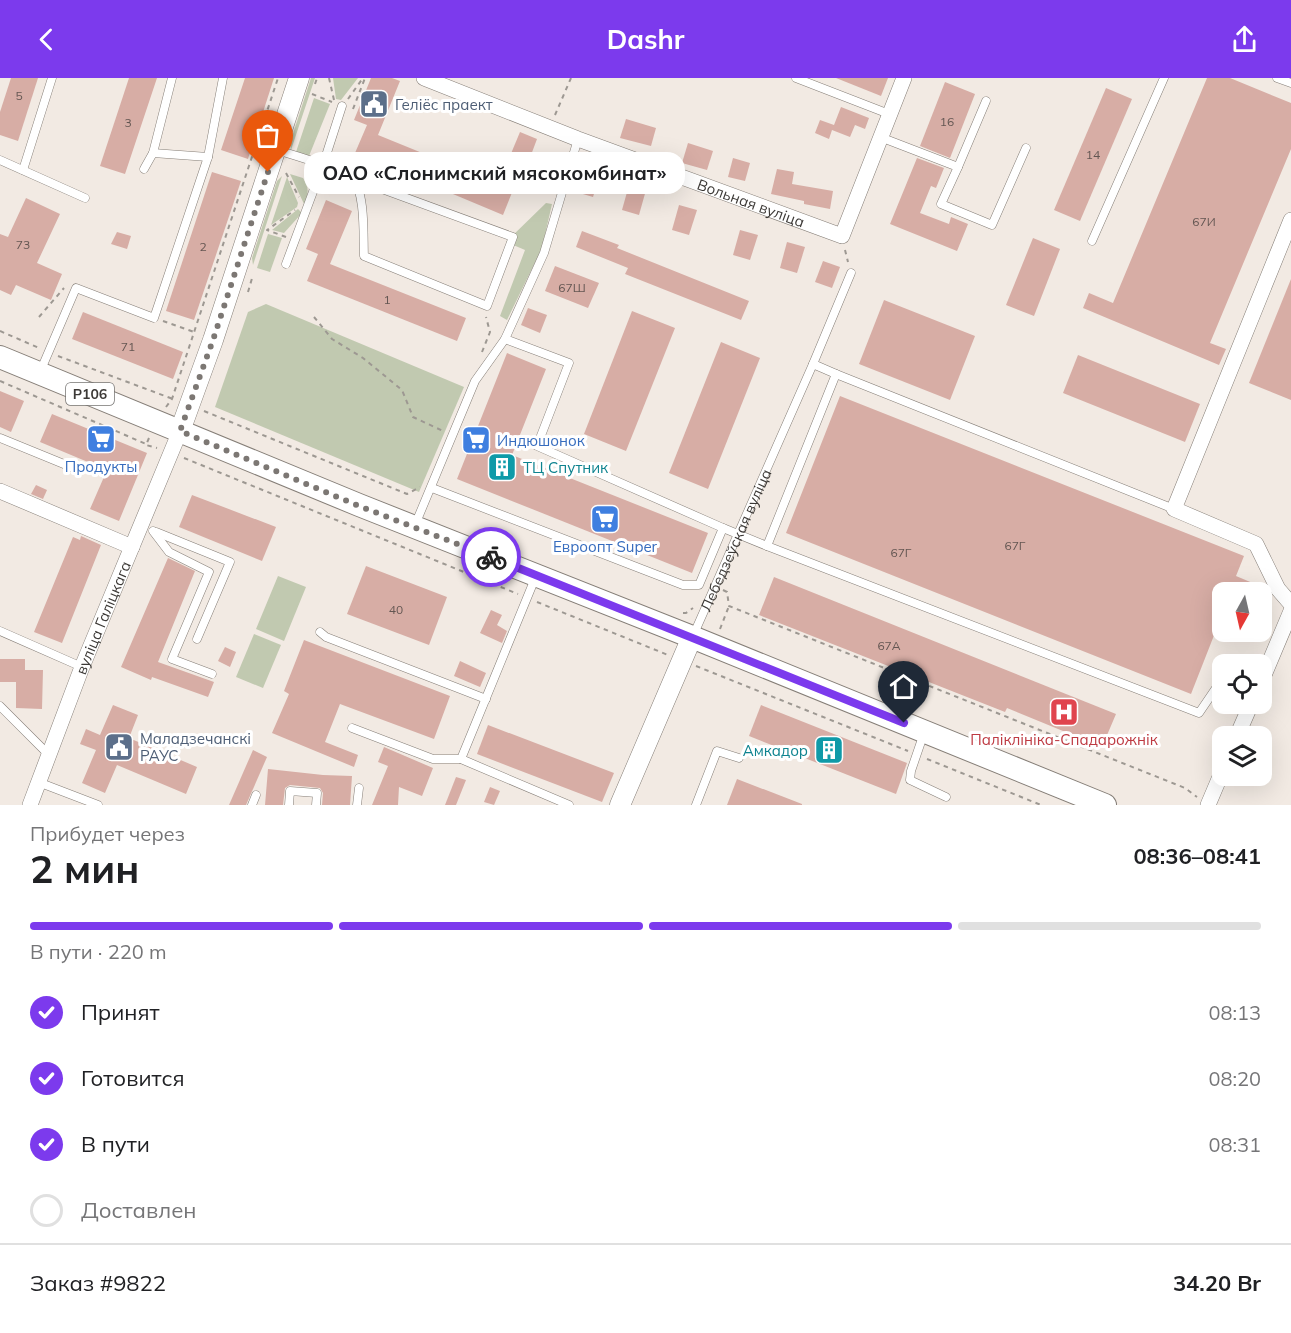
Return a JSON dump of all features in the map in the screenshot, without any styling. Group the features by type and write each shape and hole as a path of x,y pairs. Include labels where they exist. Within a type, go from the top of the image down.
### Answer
{"main road":[{"name":"Р106","path":"0,357 414,527 1105,805"}],"street":[{"path":"180,431 213,340 299,78"},
{"name":"Вольная вуліца","path":"424,78 578,139 842,236"},
{"path":"842,236 904,78"},
{"path":"1291,220 1174,509 1256,544 1278,589 1291,604"},
{"name":"вуліца Галіцкага","path":"30,805 82,667 132,547 147,528 180,431"},
{"path":"0,491 132,547"},
{"path":"1272,656 1291,611"},
{"name":"Лебедзеўская вуліца","path":"620,805 692,637"},
{"path":"1206,799 1214,786"}],"lane":[{"path":"23,170 52,78"},
{"path":"144,170 153,153 172,78"},
{"path":"40,374 76,288 154,318 208,158 223,78"},
{"path":"796,78 890,114"},
{"path":"1092,241 1164,78"},
{"path":"1277,78 1291,83"},
{"path":"986,101 941,204 992,225 1026,148"},
{"path":"286,264 323,165 342,106"},
{"path":"880,137 958,167"},
{"path":"414,527 475,381 505,339 544,253 578,139"},
{"path":"276,150 323,165 352,178 513,237 487,306 364,256 361,196 352,178"},
{"path":"153,153 208,158"},
{"path":"0,160 85,198"},
{"name":"Лебедзеўская вуліца","path":"692,637 851,273"},
{"path":"505,339 568,363 537,447 767,546 1200,713 1212,694"},
{"path":"813,364 1174,509"},
{"path":"767,546 836,374"},
{"path":"0,438 76,469"},
{"path":"432,488 682,585 699,585 723,528"},
{"path":"147,528 230,562 197,639"},
{"path":"147,528 169,552 209,572 172,659 212,674"},
{"path":"461,759 536,575"},
{"path":"0,632 82,667"},
{"path":"320,632 326,637 486,699"},
{"path":"0,706 50,755"},
{"path":"352,728 433,759 461,759 569,805"},
{"path":"925,732 916,754 910,780 946,797"},
{"path":"696,805 717,751 739,758"},
{"path":"39,782 98,805"},
{"path":"357,805 359,788"},
{"path":"289,805 290,791 317,793 316,805"},
{"path":"252,805 256,795"}],"path":[{"path":"0,332 172,399 278,78"},
{"path":"312,94 334,103 329,78"},
{"path":"364,78 353,110 342,106 364,78"},
{"path":"550,126 570,78"},
{"path":"286,172 303,205 267,231 295,240"},
{"path":"842,236 851,273"},
{"path":"39,317 67,284 76,288"},
{"path":"483,305 490,332"},
{"path":"154,318 194,332"},
{"path":"314,318 332,339 363,358 402,390 413,417 453,436"},
{"path":"0,381 146,444"},
{"path":"172,453 1041,805"}],"green space":[{"path":"311,78 315,78 291,150 290,143"},
{"path":"333,78 358,78 341,100 336,99"},
{"path":"314,98 330,104 309,156 296,152"},
{"path":"290,174 303,178 305,181 308,191 304,204"},
{"path":"282,176 253,265 252,258 277,181"},
{"path":"287,177 298,203 297,207 271,225"},
{"path":"546,203 552,204 542,248 507,320 500,316 525,250 506,242"},
{"path":"298,209 302,213 284,233 272,230"},
{"path":"268,234 282,238 270,272 257,268"},
{"path":"266,304 464,387 419,492 215,407 248,312"},
{"path":"278,576 306,587 284,641 256,629"},
{"path":"254,634 281,645 263,688 236,677"}],"building":[{"path":"11,78 38,78 18,141 0,135 0,112"},
{"path":"129,78 157,78 125,174 100,166"},
{"path":"245,78 274,78 248,159 221,150"},
{"path":"371,78 392,78 400,81 378,135 513,190 503,215 355,153 367,125 354,120"},
{"path":"836,78 888,78 881,96"},
{"path":"1207,78 1230,78 1291,103 1291,149 1210,343 1226,349 1219,365 1083,308 1089,293 1113,303"},
{"path":"945,82 975,94 950,158 920,146"},
{"path":"1106,88 1132,99 1080,221 1054,210"},
{"path":"841,107 869,118 865,129 855,125 850,137 832,130 829,139 815,133 820,120 834,125"},
{"path":"626,119 656,128 651,146 620,138"},
{"path":"520,132 537,139 528,163 510,156"},
{"path":"688,143 713,151 707,170 682,163"},
{"path":"733,158 750,163 745,181 728,177"},
{"path":"917,158 944,168 936,188 931,186 920,213 949,224 951,217 968,224 957,251 890,224"},
{"path":"583,167 601,172 593,197 576,192"},
{"path":"777,169 794,172 792,184 833,191 830,209 771,194"},
{"path":"212,172 241,181 194,320 166,311"},
{"path":"629,185 646,190 639,215 622,210"},
{"path":"26,198 60,214 37,263 62,274 51,300 16,285 11,295 0,290 0,234 8,237"},
{"path":"326,200 352,211 330,264 466,318 457,341 307,281 318,254 306,249"},
{"path":"679,205 697,210 689,235 672,230"},
{"path":"740,230 758,235 750,260 733,255"},
{"path":"582,231 619,245 617,248 749,301 741,320 625,274 628,268 576,247"},
{"path":"117,232 131,236 127,249 111,244"},
{"path":"1033,238 1060,249 1034,316 1006,305"},
{"path":"787,242 805,247 797,273 780,268"},
{"path":"823,261 840,267 832,288 815,282"},
{"path":"555,266 599,283 588,308 545,291"},
{"path":"1291,279 1291,400 1249,383"},
{"path":"884,300 975,336 950,400 859,364"},
{"path":"528,308 547,315 540,333 521,325"},
{"path":"632,311 675,328 626,451 584,434"},
{"path":"83,312 183,352 173,379 72,339"},
{"path":"721,342 760,358 708,489 669,473"},
{"name":"ТЦ Спутник","path":"507,353 546,369 512,455 708,533 692,573 457,479"},
{"path":"1078,355 1200,404 1185,442 1063,393"},
{"path":"0,391 24,401 11,432 0,427"},
{"path":"840,396 1244,556 1236,576 1250,582 1212,582 1212,640 1191,694 786,533"},
{"path":"52,414 147,453 119,521 90,509 107,470 40,442"},
{"path":"36,485 47,490 43,499 31,494"},
{"path":"192,495 276,527 262,561 179,527"},
{"path":"81,536 101,545 62,643 34,632 73,537 80,540"},
{"path":"168,558 195,571 158,662 214,682 208,697 152,677 151,680 121,667"},
{"path":"366,566 447,597 429,645 347,614"},
{"path":"774,577 1116,714 1102,747 1007,708 1005,712 759,615"},
{"path":"491,610 502,615 497,625 507,631 502,643 480,633"},
{"path":"304,640 450,696 434,739 340,704 325,742 358,755 354,767 272,733 289,694 284,691"},
{"path":"225,647 236,652 230,667 218,661"},
{"path":"0,659 25,659 25,670 43,670 42,709 16,708 16,682 0,682"},
{"path":"460,661 486,673 480,687 454,676"},
{"name":"Маладзечанскі РАУС","path":"113,705 138,715 129,738 197,767 186,794 117,765 105,793 82,783 96,750 80,744 86,729 100,735"},
{"name":"Амкадор","path":"761,705 907,763 896,794 749,736"},
{"path":"488,725 614,773 602,802 477,754"},
{"path":"384,747 433,768 422,796 399,787 398,805 372,805 388,766 378,762"},
{"path":"253,750 267,757 246,805 229,805"},
{"path":"268,769 352,776 350,805 322,805 323,793 320,788 290,785 285,788 283,805 265,805"},
{"path":"456,777 466,780 456,805 445,805"},
{"path":"737,779 802,804 802,805 727,805"},
{"path":"490,787 500,791 494,805 484,802"}],"way so far":[{"path":"268,172 213,340 180,431 359,506 491,557"}],"place":[{"name":"Геліёс праект","path":"374,104"},
{"name":"ОАО «Слонимский мясокомбинат»","path":"268,172"},
{"name":"Продукты","path":"101,439"},
{"name":"Индюшонок","path":"476,440"},
{"name":"ТЦ Спутник","path":"502,467"},
{"name":"Евроопт Super","path":"605,519"},
{"name":"Паліклініка-Спадарожнік","path":"1064,712"},
{"name":"Маладзечанскі РАУС","path":"119,747"},
{"name":"Амкадор","path":"829,750"}],"route":[{"path":"491,557 904,723"}]}
